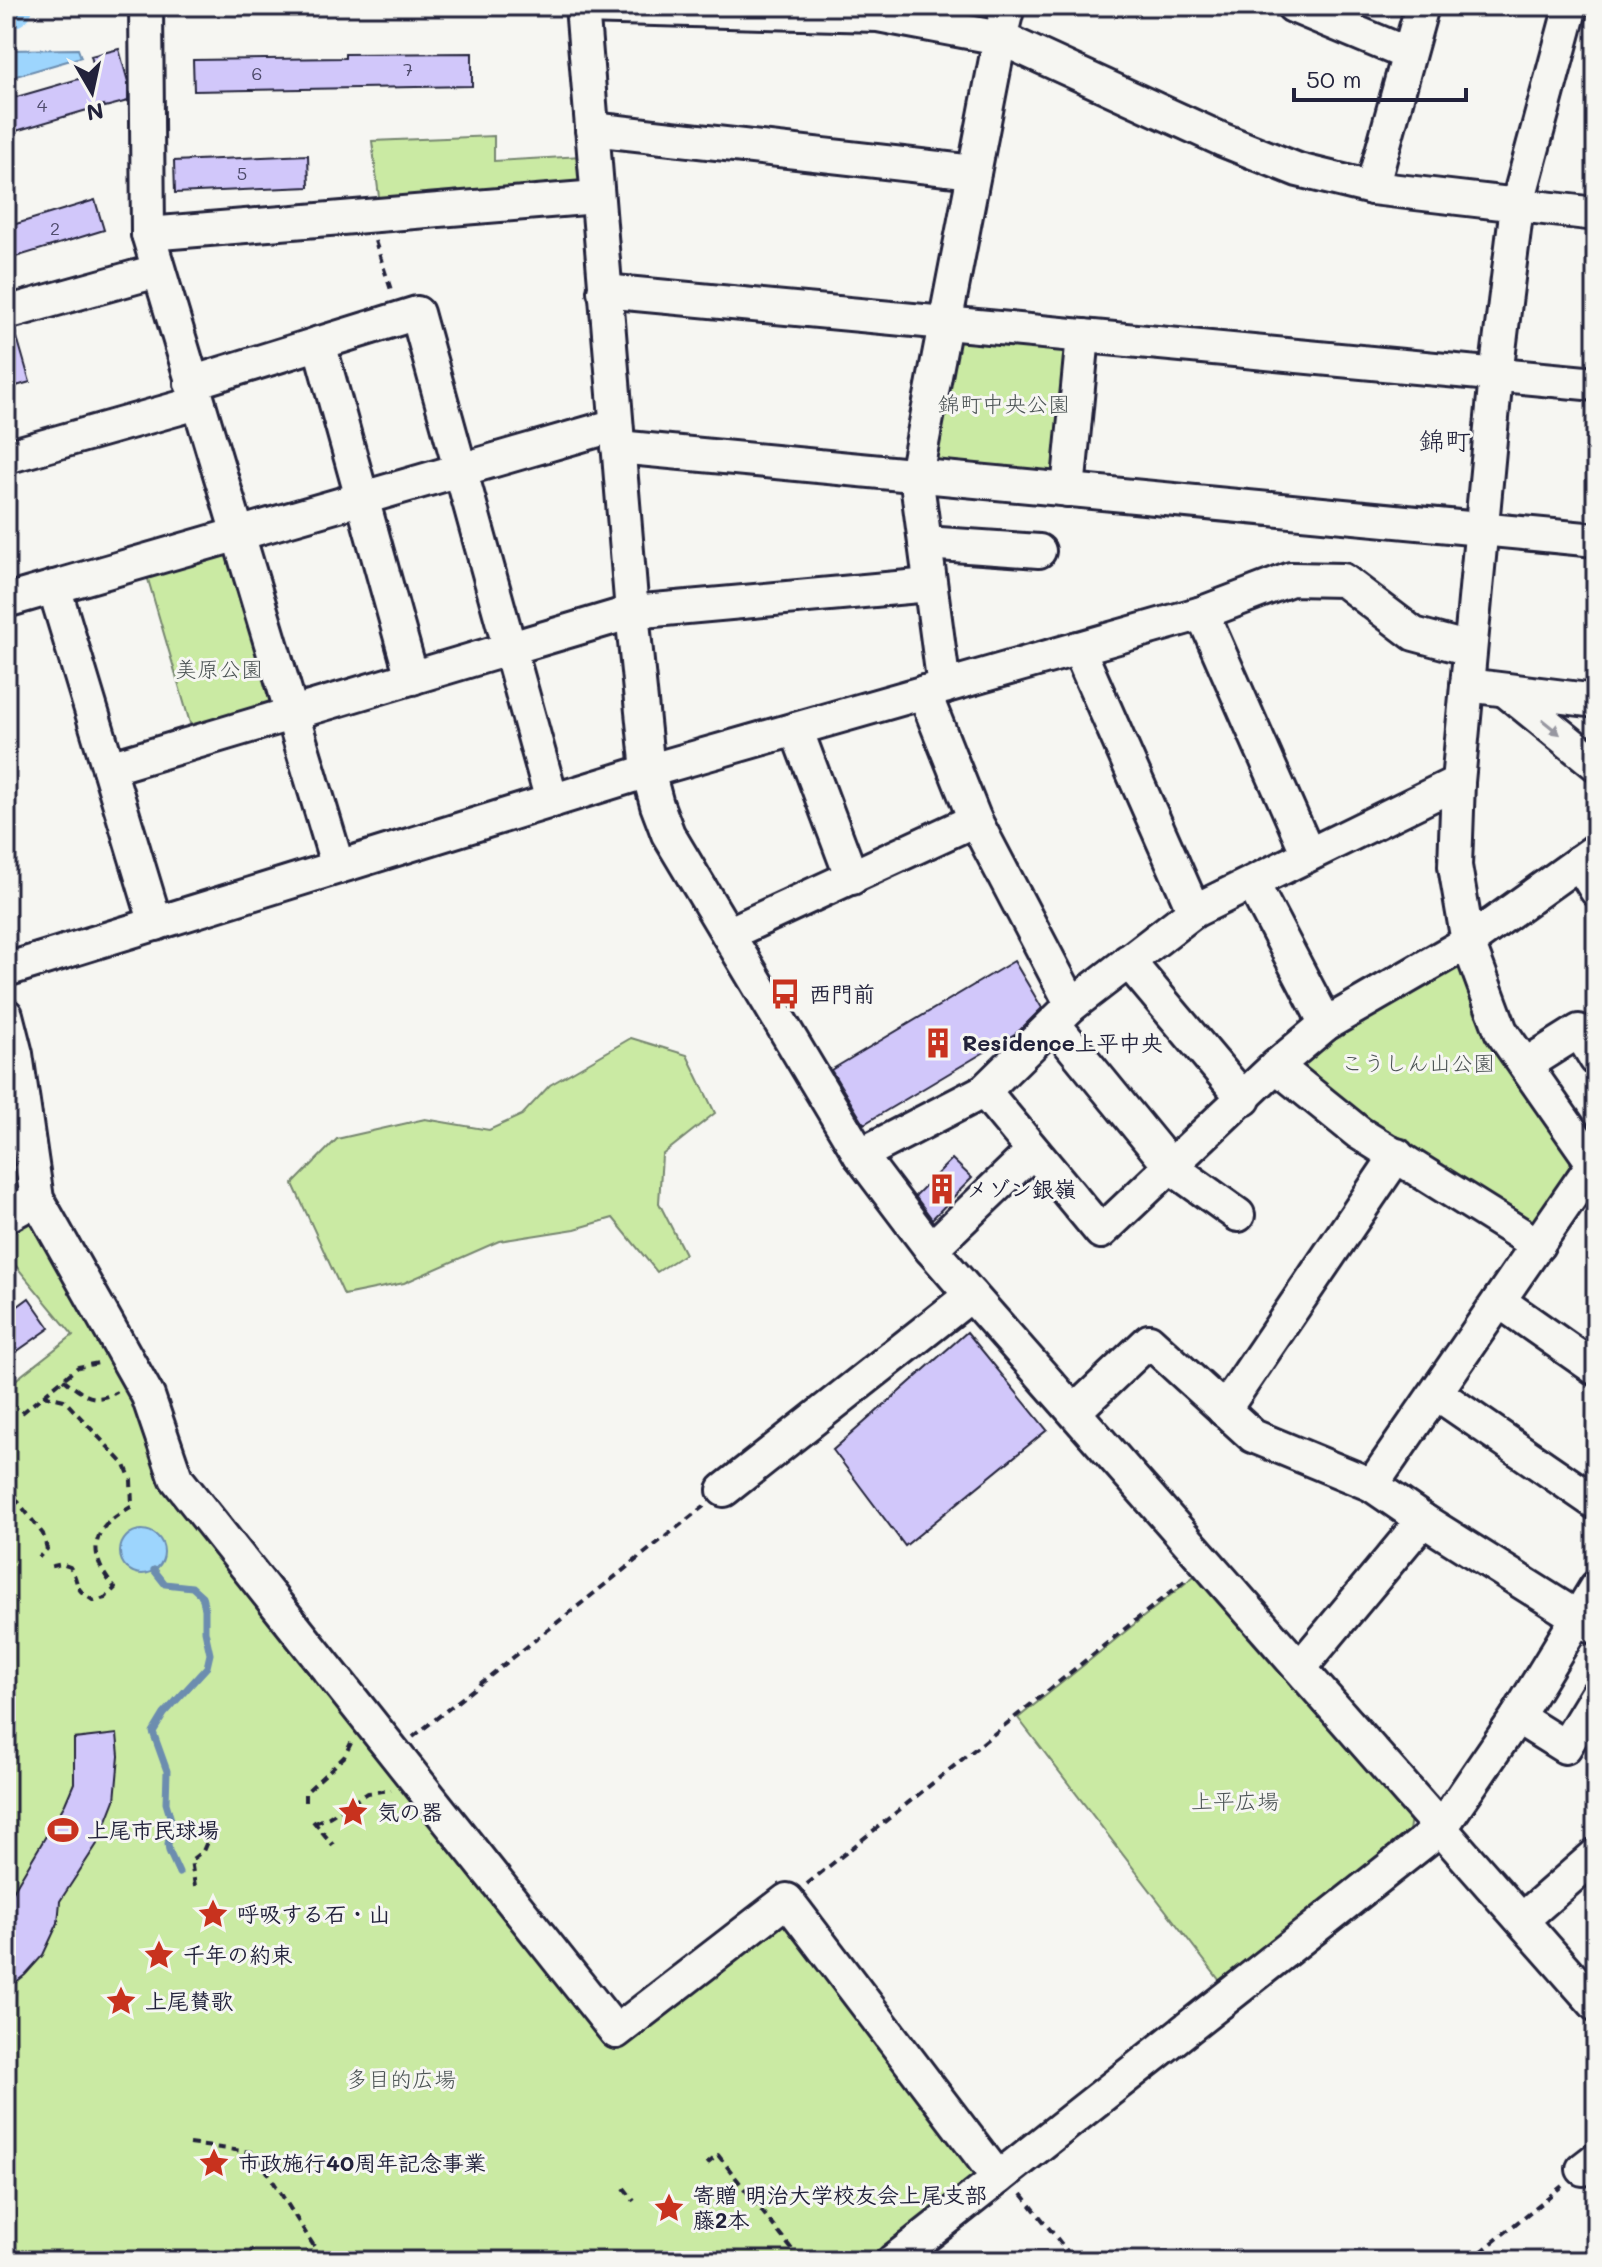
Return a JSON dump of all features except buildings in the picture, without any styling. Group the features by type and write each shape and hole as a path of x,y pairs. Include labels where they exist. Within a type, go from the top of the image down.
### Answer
{"street":[{"path":"1596,214 1372,188 1298,170 1000,38 878,15 582,6 604,291 648,771 668,834 860,1155 931,1249 1596,2005"},
{"path":"1008,6 916,475 930,585 934,689 975,820 1063,1014 1171,1167 1238,1215"},
{"path":"1293,6 1408,54"},
{"path":"1372,188 1422,6"},
{"path":"1372,1485 1595,1166 1501,1031 1468,942 1455,866 1458,782 1481,529 1517,206 1571,6"},
{"path":"145,21 148,234 338,867"},
{"path":"592,129 974,172"},
{"path":"148,234 597,197"},
{"path":"6,313 157,271"},
{"path":"604,291 1596,384"},
{"path":"6,457 194,393 319,343 417,313 552,801"},
{"path":"1068,490 1083,336"},
{"path":"319,343 412,678"},
{"path":"6,601 461,470 617,436 916,475 1596,540"},
{"path":"925,543 1039,551"},
{"path":"6,970 648,771 1202,613 1291,579 1343,580 1414,634 1470,649"},
{"path":"109,768 632,612 930,585"},
{"path":"54,587 156,924"},
{"path":"1202,613 1308,854"},
{"path":"1078,648 1194,911"},
{"path":"1467,685 1596,701"},
{"path":"1505,690 1596,764"},
{"path":"796,729 852,878"},
{"path":"860,1155 984,1091 1063,1014 1194,911 1458,782"},
{"path":"728,934 975,820"},
{"path":"984,1091 1101,1232 1276,1066 1326,1024 1468,942 1588,856 1596,890"},
{"path":"1253,884 1326,1024"},
{"path":"1128,961 1244,1099"},
{"path":"6,1015 16,1054 37,1199 148,1396 176,1478 616,2032 787,1900 1001,2175"},
{"path":"1525,1065 1579,1031 1596,1059"},
{"path":"1276,1066 1359,1133 1538,1245"},
{"path":"931,1249 1033,1151"},
{"path":"1224,1410 1397,1155"},
{"path":"6,1216 37,1199"},
{"path":"724,1490 971,1295"},
{"path":"1499,1301 1596,1369"},
{"path":"1075,1411 1149,1341 1253,1436 1372,1485 1586,1623"},
{"path":"1436,1393 1596,1503"},
{"path":"1300,1668 1423,1520"},
{"path":"893,2261 1441,1828 1586,1623 1596,1587"},
{"path":"1517,1717 1565,1747 1596,1696"},
{"path":"1522,1920 1596,1855"}],"path":[{"path":"366,215 401,318"},
{"path":"63,1379 87,1397 106,1398 119,1391"},
{"path":"43,1395 64,1400 125,1465 131,1480 132,1506 103,1528 98,1541 100,1568 115,1588 105,1598 94,1601 81,1593 70,1567 62,1564 48,1567"},
{"path":"6,1486 43,1534 47,1549 39,1557"},
{"path":"393,1752 724,1490"},
{"path":"787,1900 1208,1563"},
{"path":"333,1845 314,1822 329,1817 368,1793 391,1790 401,1794"},
{"path":"195,1886 191,1860 203,1851 213,1828"},
{"path":"189,2144 251,2152 263,2165 322,2259"},
{"path":"707,2164 718,2155 794,2252"},
{"path":"1470,2261 1589,2164"},
{"path":"1001,2175 1075,2261"},
{"path":"624,2188 634,2201"},
{"path":"240,2261 253,2249"},
{"path":"30,2254 31,2261"}],"green space":[{"path":"494,136 494,161 582,156 584,181 579,188 380,205 372,141"},
{"name":"錦町中央公園","path":"949,336 1076,342 1055,479 932,466"},
{"name":"美原公園","path":"228,551 272,699 267,709 192,730 145,569"},
{"name":"こうしん山公園","path":"1449,962 1460,966 1475,1014 1513,1077 1570,1156 1570,1166 1534,1221 1523,1223 1296,1072 1332,1027"},
{"path":"631,1038 687,1055 715,1113 662,1155 659,1203 685,1254 657,1272 613,1218 575,1229 499,1241 404,1283 344,1295 293,1184 337,1139 425,1119 489,1130 522,1115 550,1085"},
{"name":"多目的広場","path":"24,1216 37,1220 153,1436 613,2047 774,1922 790,1921 976,2164 974,2181 871,2261 6,2261 6,1371 14,1381 73,1335 6,1254 6,1227"},
{"name":"上平広場","path":"1198,1573 1411,1817 1409,1831 1220,1981 1018,1718"}],"water":[{"path":"78,49 81,57 6,79 6,50"},
{"path":"142,1530 158,1536 164,1552 158,1568 142,1574 126,1568 120,1552 126,1536"}],"waterway":[{"path":"6,6 12,6"},
{"path":"154,1570 165,1584 192,1587 202,1596 210,1654 207,1667 164,1714 153,1732 167,1771 166,1803 172,1823 168,1844 179,1873"}],"place":[{"name":"西門前","path":"785,994"},
{"name":"Residence上平中央","path":"938,1043"},
{"name":"メゾン銀嶺","path":"942,1189"},
{"name":"気の器","path":"353,1812"},
{"name":"上尾市民球場","path":"63,1830"},
{"name":"呼吸する石・山","path":"213,1914"},
{"name":"千年の約束","path":"159,1955"},
{"name":"上尾賛歌","path":"121,2001"},
{"name":"市政施行40周年記念事業","path":"214,2163"},
{"name":"寄贈 明治大学校友会上尾支部 藤2本","path":"669,2208"}],"district":[{"name":"錦町","path":"1445,441"}]}
